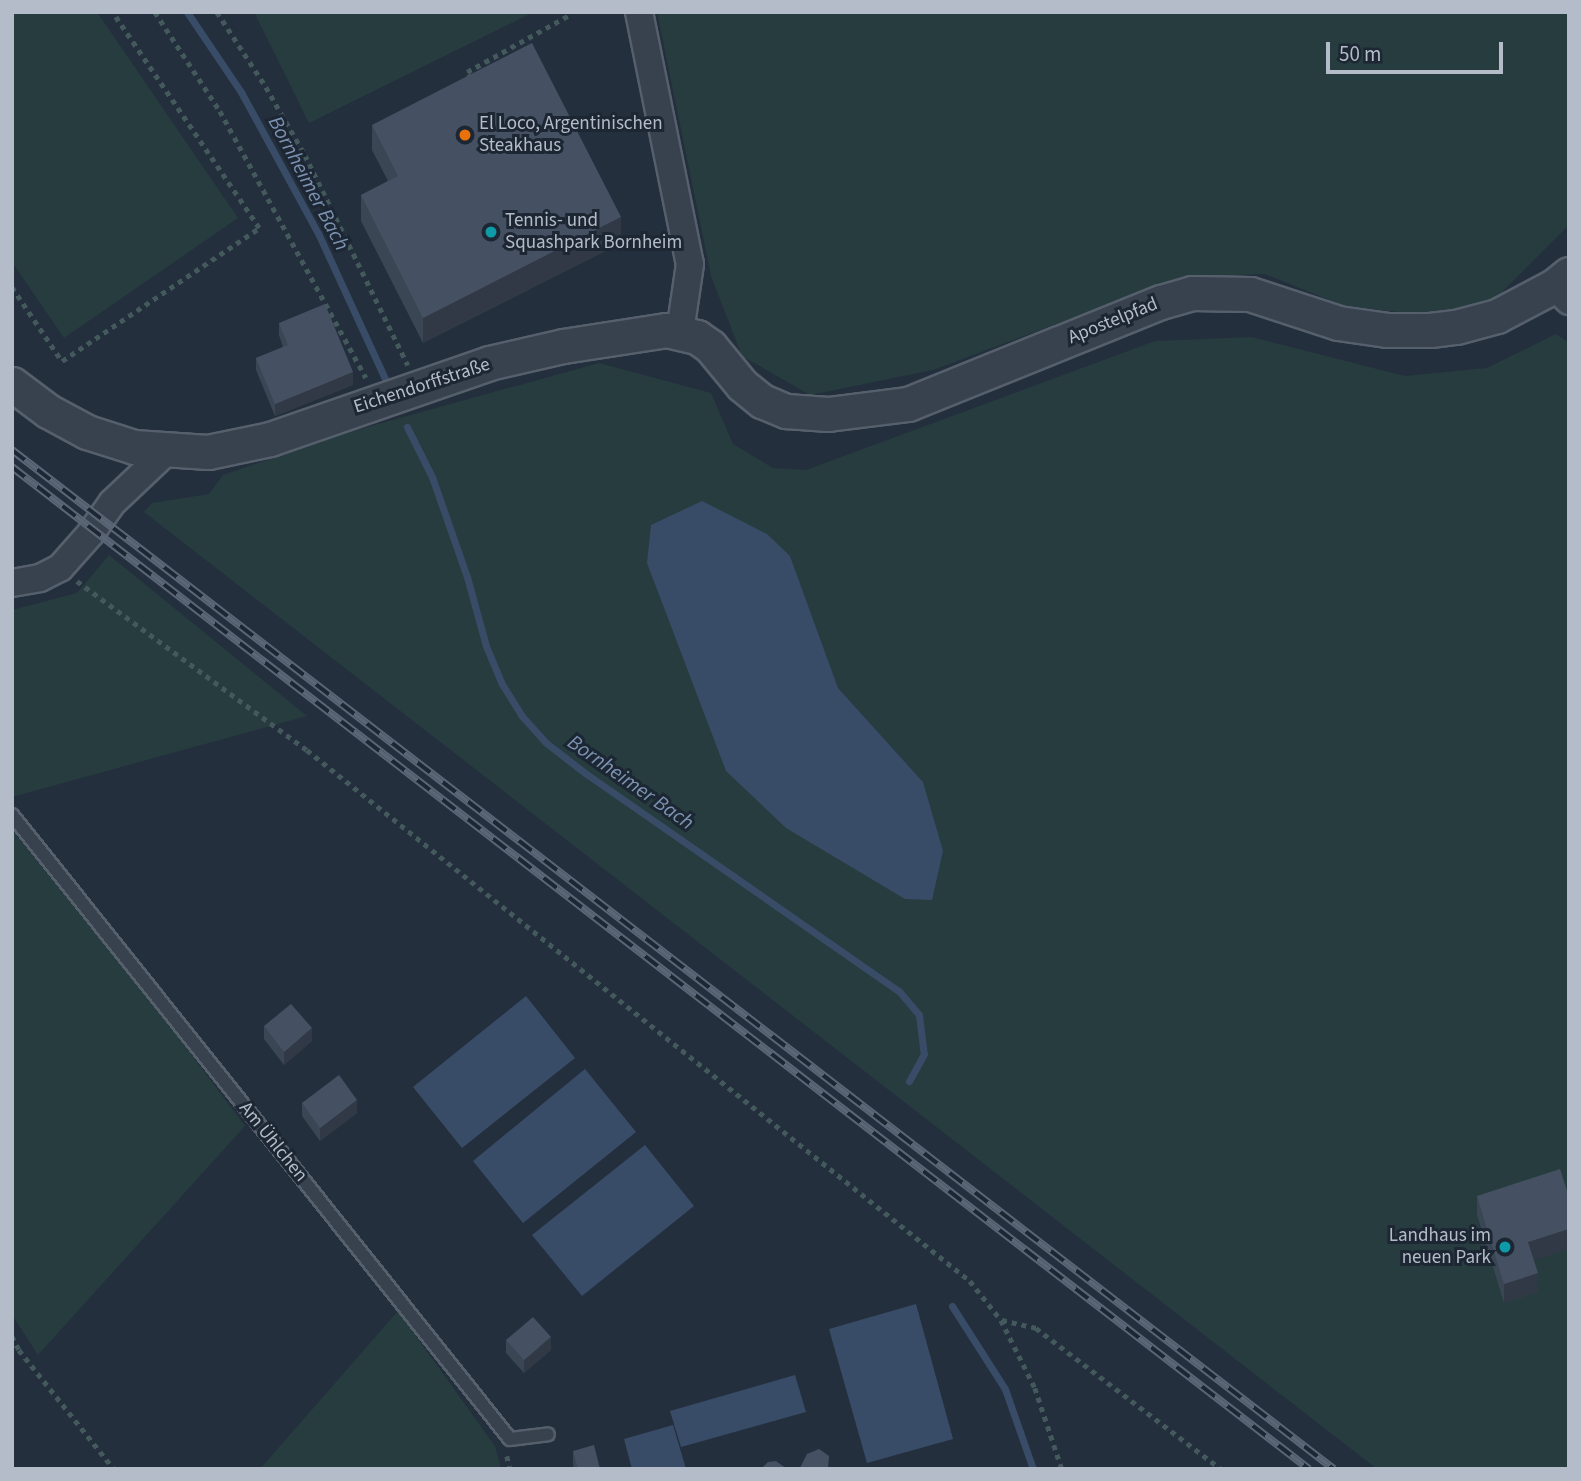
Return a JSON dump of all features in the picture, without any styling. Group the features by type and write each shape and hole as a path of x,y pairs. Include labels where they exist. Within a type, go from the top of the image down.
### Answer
{"street":[{"path":"639,12 690,264 680,332"},
{"name":"Apostelpfad","path":"680,332 697,337 710,345 742,385 762,401 786,411 828,414 908,404 1161,302 1192,293 1250,294 1338,323 1387,330 1430,330 1456,327 1497,316 1564,287"},
{"name":"Eichendorffstraße","path":"12,384 48,411 87,432 134,447 208,452 270,439 489,363 562,346 650,331 680,332"},
{"path":"12,583 40,578 60,568 91,533 112,503 167,451"}],"lane":[{"name":"Am Ühlchen","path":"12,815 510,1439 548,1434"}],"path":[{"path":"12,287 62,361 259,228 112,12"},
{"path":"155,12 220,111 366,377 373,402"},
{"path":"217,12 266,87 305,155 418,386"},
{"path":"473,84 467,72 571,14"},
{"path":"60,568 329,767 970,1281 1001,1320 1035,1388 1062,1469"},
{"path":"1001,1320 1036,1328 1221,1469"},
{"path":"12,1336 19,1350 114,1469"}],"green space":[{"path":"12,12 97,12 238,218 64,338 12,262"},
{"path":"254,12 534,12 309,123"},
{"path":"657,12 1569,12 1569,225 1497,297 1435,316 1344,306 1265,274 1181,277 933,370 810,395 742,356 711,276"},
{"path":"1556,334 1569,343 1569,1469 1377,1469 144,512 152,503 209,494 223,475 353,431 599,363 711,393 733,444 773,468 806,470 1155,341 1251,337 1405,376 1487,368","holes":["651,525 790,556 838,688 923,782"]},
{"path":"109,555 307,716 12,797 12,610 77,593"},
{"path":"12,830 158,1010 245,1126 38,1355 12,1315"},
{"path":"398,1311 495,1446 501,1469 260,1469"}],"water":[{"path":"702,501 767,534 790,556 838,688 923,782 943,851 932,900 905,899 786,828 726,771 647,563 651,525"},
{"path":"526,996 575,1058 462,1148 413,1087"},
{"path":"585,1069 636,1132 523,1223 473,1161"},
{"path":"645,1145 694,1206 582,1296 532,1235"},
{"path":"916,1304 953,1439 867,1463 829,1329"},
{"path":"795,1375 806,1412 681,1447 670,1411"},
{"path":"673,1425 686,1469 632,1469 624,1439"}],"building":[{"path":"532,43 621,217 423,318 361,195 398,176 372,125"},
{"path":"325,304 353,372 275,404 256,358 288,345 279,323"},
{"path":"291,1004 312,1028 284,1052 264,1026"},
{"path":"339,1075 357,1100 320,1128 302,1103"},
{"name":"Landhaus im neuen Park","path":"1560,1169 1569,1197 1569,1229 1528,1242 1538,1273 1504,1284 1477,1196"},
{"path":"533,1317 551,1337 524,1360 506,1340"},
{"path":"594,1445 600,1469 578,1469 573,1451"},
{"path":"819,1449 829,1456 828,1469 800,1468 807,1454"},
{"path":"776,1461 787,1469 761,1469 768,1462"}],"waterway":[{"name":"Bornheimer Bach","path":"187,12 241,92 318,233 385,379"},
{"name":"Bornheimer Bach","path":"407,427 432,477 467,577 486,646 502,684 521,715 545,742 585,773 899,991 919,1015 924,1054 909,1081"},
{"name":"Bornheimer Bach","path":"952,1306 1005,1389 1033,1469"}],"railway":[{"path":"12,450 1334,1469"},
{"path":"12,467 1309,1469"}],"place":[{"name":"El Loco, Argentinischen Steakhaus","path":"465,135"},
{"name":"Tennis- und Squashpark Bornheim","path":"491,232"},
{"name":"Landhaus im neuen Park","path":"1505,1247"}]}
